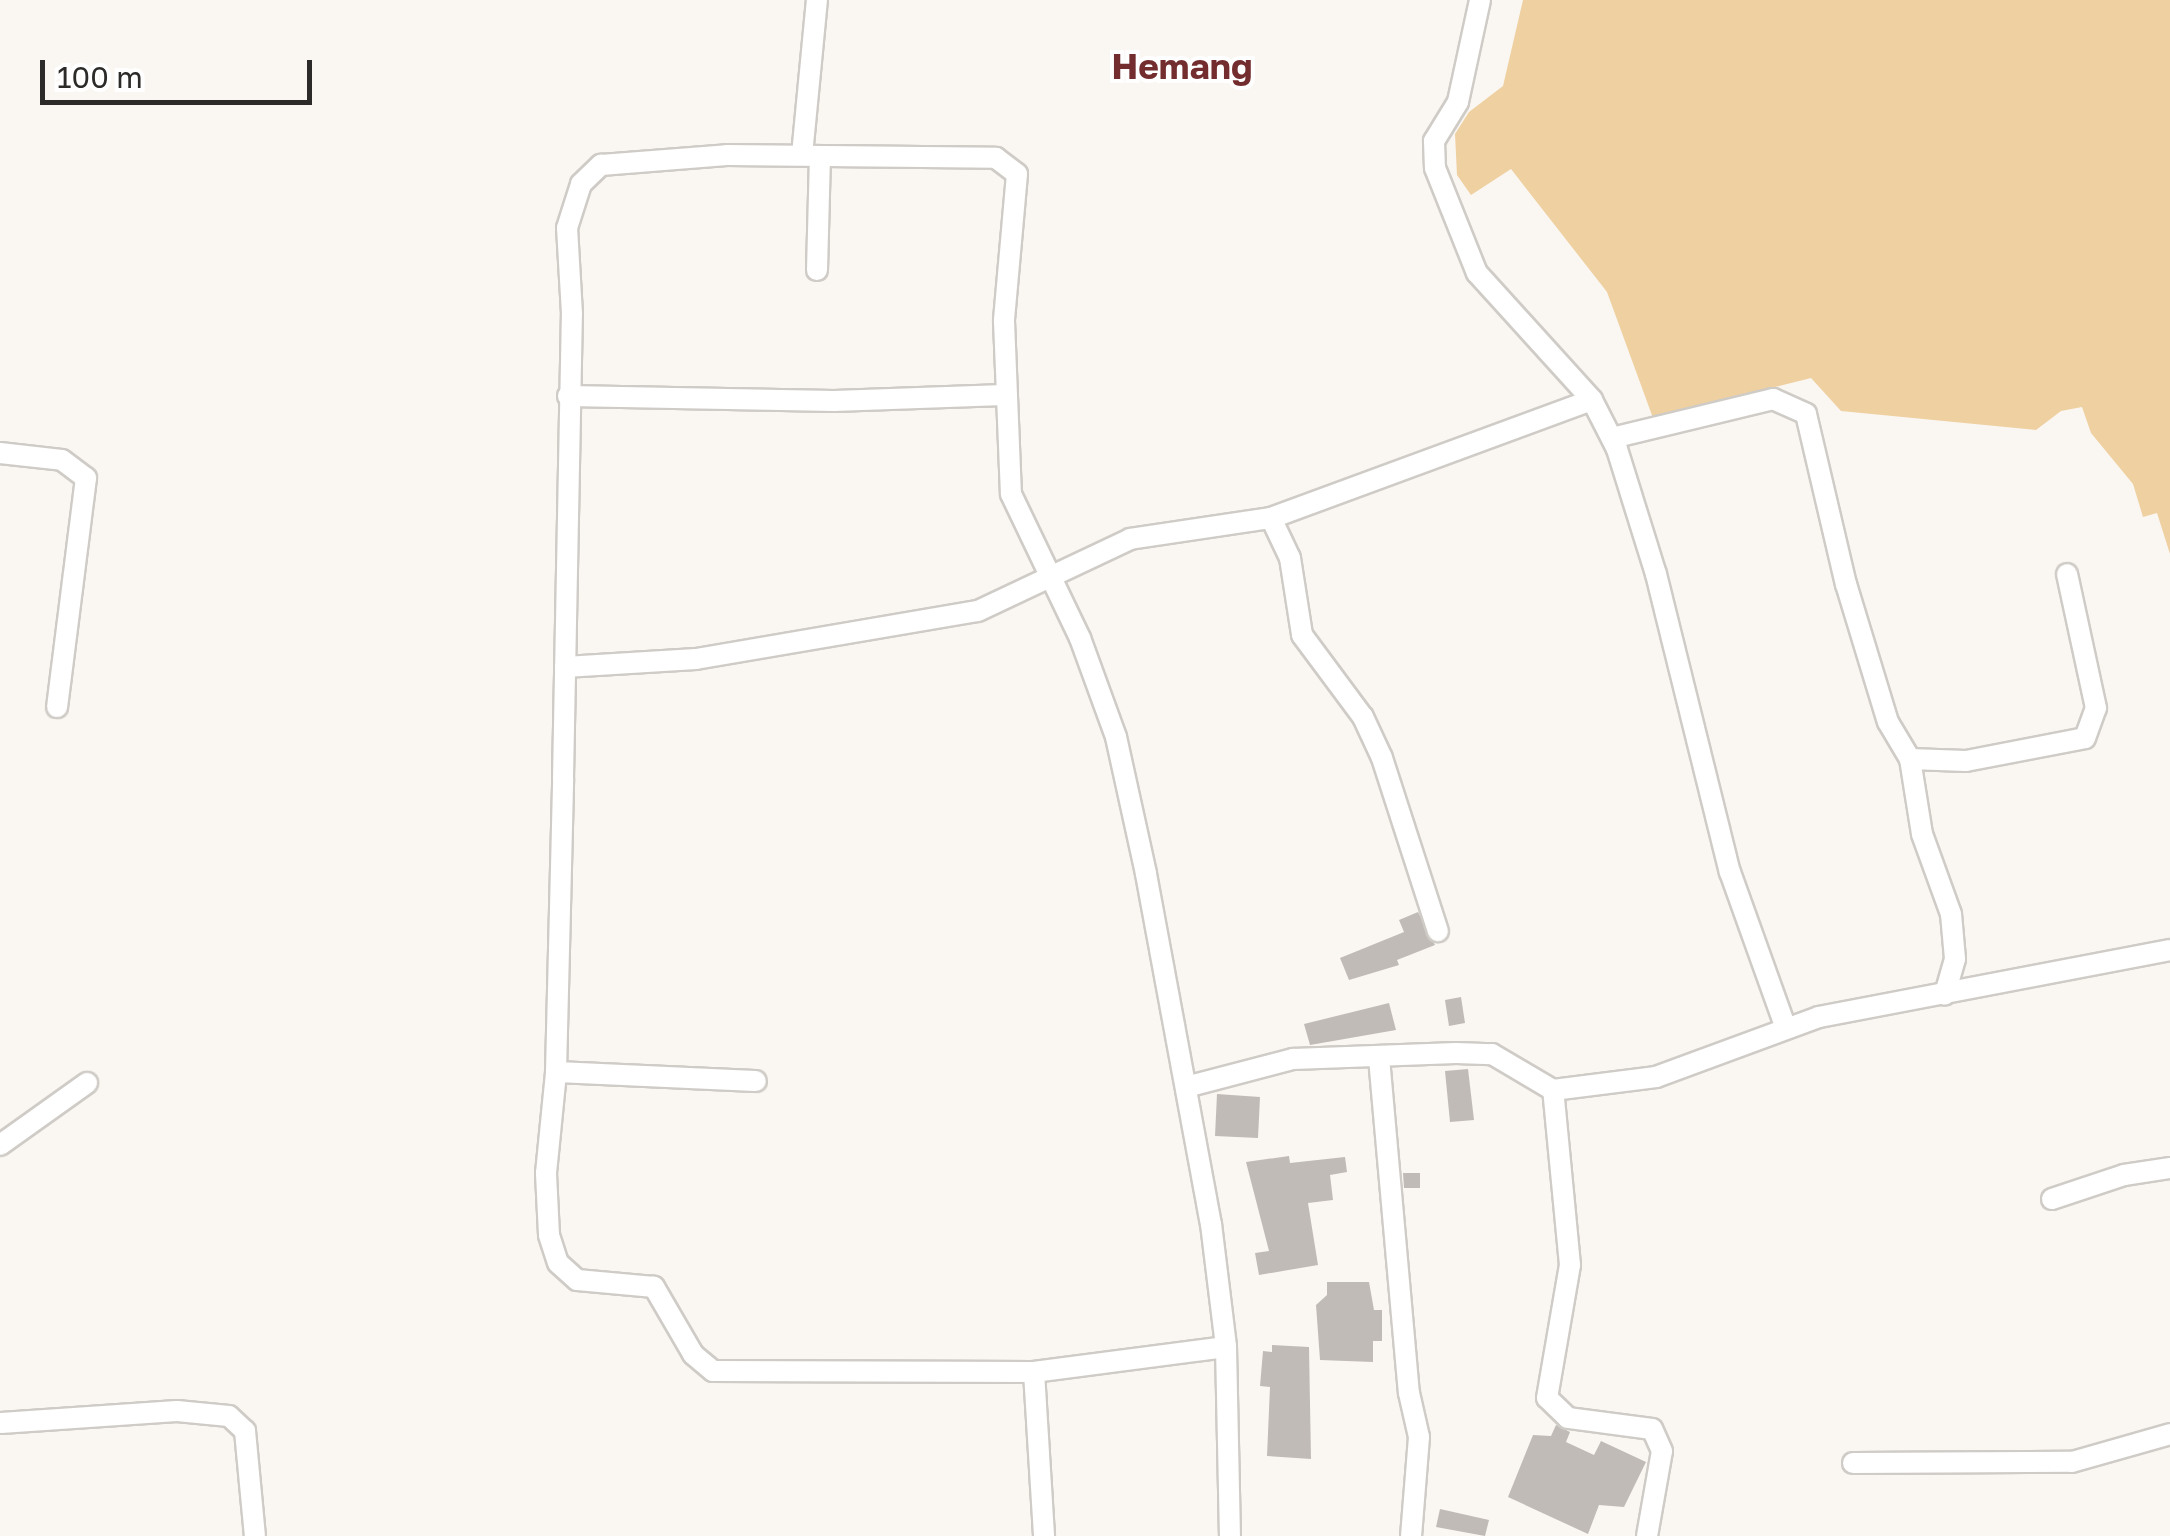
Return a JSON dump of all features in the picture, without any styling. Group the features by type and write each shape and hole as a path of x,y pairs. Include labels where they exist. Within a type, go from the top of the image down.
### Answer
{"street":[{"path":"817,0 811,155 818,270"},
{"path":"1480,0 1458,102 1434,141 1435,168 1477,272 1592,400 1612,438 1672,632 1730,872 1785,1026"},
{"path":"1226,1347 1034,1372 760,1374 702,1365 654,1287 577,1280 558,1263 548,1235 546,1173 556,1072 565,667 568,228 589,175 622,160 811,155 996,158 1012,166 1017,180 1006,269 1004,395 1012,494 1050,574 1116,737 1186,1088 1226,1347 1230,1536"},
{"path":"568,396 834,401 1004,395"},
{"path":"1612,438 1773,399 1800,408 1813,435 1846,584 1888,722 1910,760 1922,834 1954,935 1946,995"},
{"path":"565,667 696,659 950,618 1003,602 1050,574 1130,539 1271,518 1592,400"},
{"path":"0,453 62,460 86,478 57,707"},
{"path":"1271,518 1290,558 1302,635 1363,717 1382,758 1438,931"},
{"path":"1910,760 1966,761 2085,738 2096,708 2067,574"},
{"path":"1186,1088 1293,1059 1492,1054 1553,1090 1656,1077 1785,1026 2170,950"},
{"path":"1380,1058 1409,1393 1418,1437 1412,1536"},
{"path":"556,1072 756,1081"},
{"path":"0,1145 87,1083"},
{"path":"1553,1090 1570,1265 1547,1398 1568,1418 1652,1430 1662,1451 1647,1536"},
{"path":"2052,1199 2124,1174 2170,1168"},
{"path":"1034,1372 1044,1536"},
{"path":"0,1434 0,1421 176,1411 228,1416 245,1431 255,1536"},
{"path":"1853,1462 2072,1462 2170,1434"}],"shaded area":[{"path":"1523,0 2170,0 2170,554 2157,513 2143,517 2133,484 2091,433 2082,407 2061,411 2036,430 1841,411 1811,378 1653,418 1607,292 1511,169 1471,195 1457,175 1455,134 1469,112 1503,86"}],"building":[{"path":"1418,912 1435,945 1397,960 1399,965 1349,980 1340,958 1404,932 1399,920"},
{"path":"1461,997 1465,1023 1449,1026 1445,1000"},
{"path":"1389,1003 1396,1030 1310,1045 1304,1024"},
{"path":"1468,1069 1474,1120 1450,1122 1445,1071"},
{"path":"1217,1094 1260,1097 1258,1138 1215,1136"},
{"path":"1289,1156 1290,1163 1345,1157 1347,1172 1330,1175 1333,1200 1308,1203 1318,1265 1259,1275 1255,1253 1269,1251 1246,1162"},
{"path":"1403,1173 1420,1173 1420,1188 1404,1188"},
{"path":"1327,1282 1369,1282 1374,1310 1382,1310 1382,1341 1373,1341 1373,1362 1320,1360 1316,1305 1327,1295"},
{"path":"1272,1345 1309,1347 1311,1459 1267,1456 1270,1387 1260,1386 1263,1351 1272,1352"},
{"path":"1556,1425 1570,1432 1566,1442 1594,1455 1601,1441 1646,1462 1624,1507 1599,1505 1588,1534 1508,1497 1533,1435 1551,1436"},
{"path":"1440,1509 1489,1520 1485,1536 1436,1527"}],"district":[{"name":"Hemang","path":"1182,66"}]}
